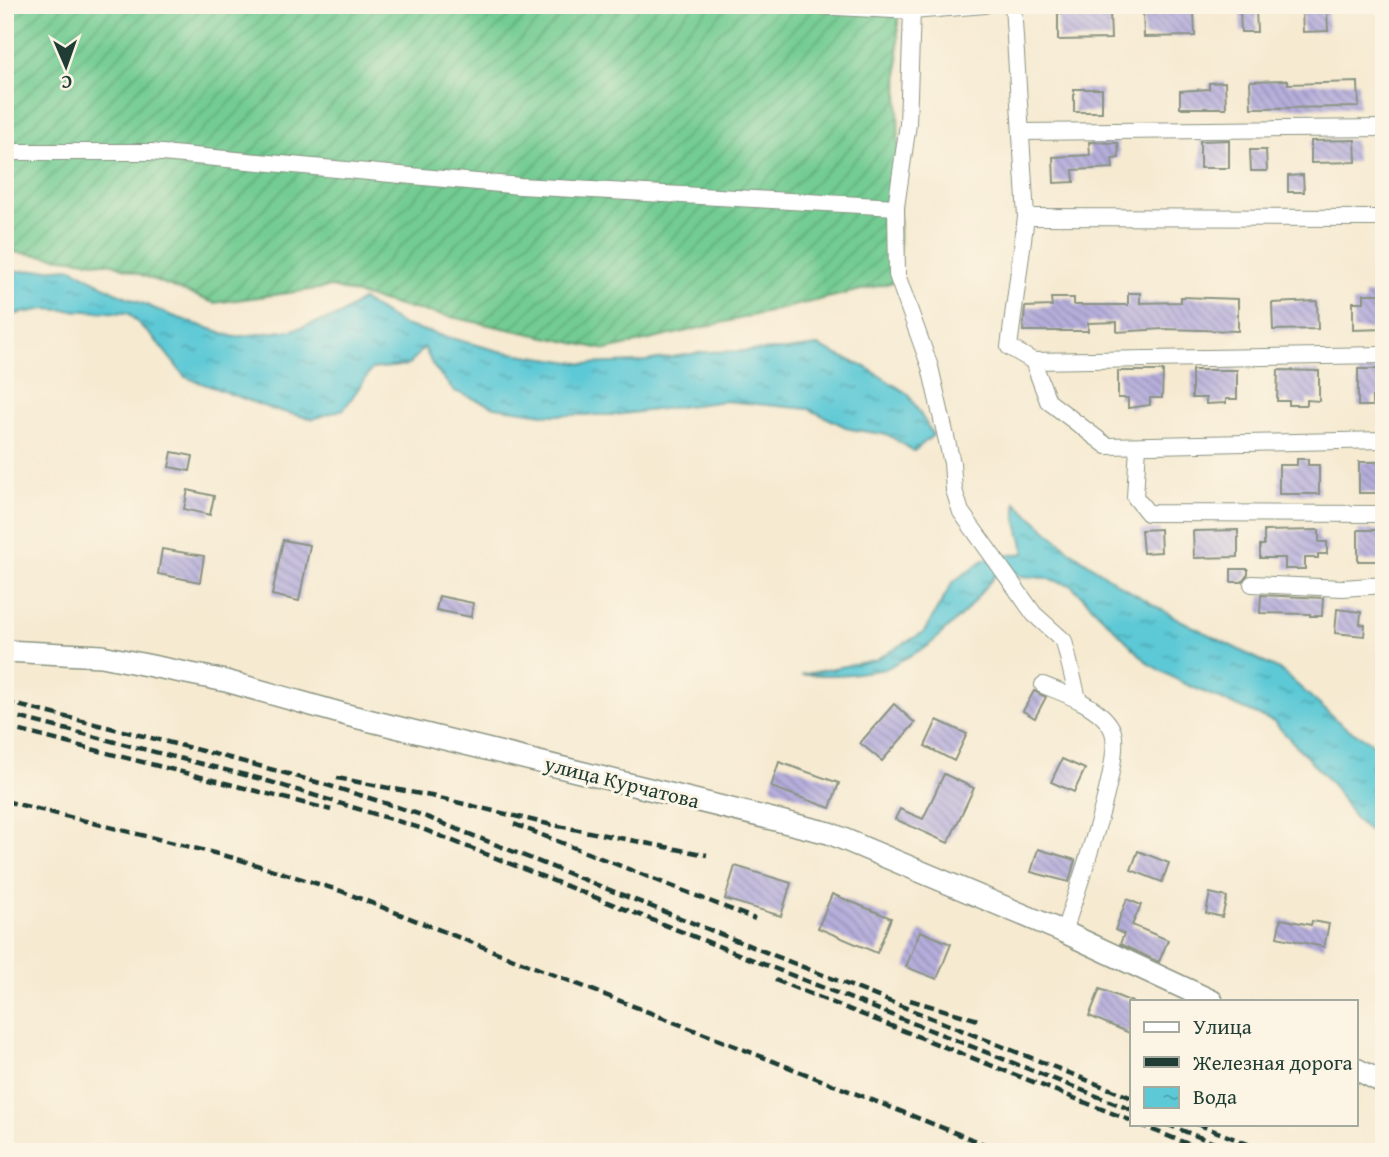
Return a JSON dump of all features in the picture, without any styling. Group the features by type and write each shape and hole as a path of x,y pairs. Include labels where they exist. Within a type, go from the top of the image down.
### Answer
{"street":[{"path":"799,5 912,10 985,5"},
{"path":"1013,5 1026,217 1010,347 1033,361 1384,355"},
{"path":"912,10 908,124 896,207 897,275 930,367 952,463 954,490 961,512 1034,614 1063,641 1078,699"},
{"path":"1021,132 1384,128"},
{"path":"5,152 151,152 520,186 896,207"},
{"path":"1026,217 1384,218"},
{"path":"1033,361 1048,401 1107,446 1384,440"},
{"path":"1138,446 1135,497 1148,513 1384,514"},
{"path":"1252,584 1343,588 1384,585"},
{"name":"улица Курчатова","path":"5,651 102,656 226,681 347,715 829,833 1063,932 1210,1000"},
{"path":"1043,685 1078,699 1097,712 1113,732 1113,769 1063,932"},
{"path":"1358,1070 1384,1083"}],"green space":[{"path":"5,5 898,5 899,281 607,350 399,306 332,287 214,303 113,264 5,251"}],"water":[{"path":"72,268 115,292 234,337 292,330 338,316 362,300 403,325 499,351 585,364 639,362 704,352 787,350 818,346 867,368 908,394 933,435 914,451 888,435 850,429 809,409 725,401 615,415 550,415 495,407 454,391 433,366 424,347 409,365 372,369 344,409 313,419 271,409 185,377 158,343 128,313 45,309 5,316 5,272"},
{"path":"1016,503 1069,550 1118,584 1180,620 1283,672 1342,725 1384,750 1384,844 1355,819 1333,785 1274,722 1183,683 1149,664 1071,585 1046,578 996,574 965,612 928,646 885,669 843,675 801,675 875,660 924,632 953,582 985,559 1025,553 1016,519"}],"building":[{"path":"1327,9 1328,31 1303,32 1302,10"},
{"path":"1194,10 1195,36 1144,37 1143,11"},
{"path":"1240,10 1256,10 1257,32 1241,32"},
{"path":"1110,12 1111,39 1058,40 1058,13"},
{"path":"1288,80 1288,84 1358,82 1359,107 1251,108 1250,81"},
{"path":"1225,82 1226,108 1180,108 1180,91 1209,89 1209,83"},
{"path":"1074,89 1102,89 1102,112 1074,112"},
{"path":"1229,140 1229,168 1200,168 1200,141"},
{"path":"1355,140 1356,162 1311,163 1311,141"},
{"path":"1089,142 1118,143 1119,158 1112,159 1113,168 1073,170 1074,182 1054,183 1053,157 1090,155"},
{"path":"1250,150 1266,150 1267,171 1251,171"},
{"path":"1303,175 1304,192 1288,192 1288,176"},
{"path":"1128,293 1140,293 1140,303 1181,302 1181,297 1238,299 1238,331 1163,329 1117,332 1117,322 1088,323 1088,331 1023,331 1025,307 1052,306 1051,298 1074,298 1074,305 1128,305"},
{"path":"1364,294 1383,294 1384,329 1353,330 1353,302 1364,302"},
{"path":"1317,301 1318,329 1273,330 1272,303"},
{"path":"1358,369 1384,369 1384,397 1372,397 1372,406 1358,406"},
{"path":"1192,370 1237,370 1237,399 1226,399 1226,403 1206,404 1206,398 1192,398"},
{"path":"1278,370 1319,371 1319,401 1307,400 1307,405 1289,405 1289,401 1277,401"},
{"path":"1118,371 1163,371 1162,398 1150,398 1150,405 1128,408 1128,398 1118,398"},
{"path":"172,452 193,456 190,471 169,467"},
{"path":"1297,459 1308,459 1308,465 1319,465 1319,494 1279,494 1279,465 1297,465"},
{"path":"1359,462 1384,462 1384,493 1359,493"},
{"path":"188,490 214,496 210,515 184,509"},
{"path":"1160,529 1161,552 1143,553 1141,530"},
{"path":"1238,530 1238,557 1194,558 1193,531"},
{"path":"1319,530 1319,542 1327,542 1327,554 1318,554 1318,558 1305,558 1305,569 1285,569 1285,558 1260,558 1264,531"},
{"path":"1358,530 1384,530 1384,561 1358,561"},
{"path":"283,540 310,545 299,601 272,595"},
{"path":"162,549 204,556 200,582 158,574"},
{"path":"1231,569 1248,569 1248,574 1242,582 1231,582"},
{"path":"1261,595 1323,598 1322,616 1260,613"},
{"path":"439,596 473,603 471,617 436,610"},
{"path":"1337,609 1361,612 1360,624 1365,625 1364,636 1335,633"},
{"path":"1034,691 1046,697 1035,718 1023,711"},
{"path":"894,704 915,723 882,761 860,743"},
{"path":"937,720 967,734 954,761 925,746"},
{"path":"1062,759 1085,769 1074,792 1051,782"},
{"path":"779,762 839,783 830,808 771,787"},
{"path":"944,774 974,788 948,843 895,819 900,809 923,819"},
{"path":"1038,849 1075,860 1069,882 1031,872"},
{"path":"1138,851 1169,863 1162,882 1131,870"},
{"path":"735,866 791,883 781,916 725,899"},
{"path":"1210,893 1227,897 1222,917 1206,913"},
{"path":"832,894 891,918 877,953 818,928"},
{"path":"1127,899 1141,905 1132,925 1168,940 1159,962 1120,944 1124,934 1115,930"},
{"path":"1281,919 1311,925 1312,921 1329,924 1324,947 1277,937"},
{"path":"920,931 951,944 937,979 906,967"},
{"path":"1100,989 1130,1001 1130,1033 1089,1016"}],"railway":[{"path":"5,702 268,769 424,816 1130,1097"},
{"path":"5,714 261,779 420,828 1130,1109"},
{"path":"5,727 331,810"},
{"path":"337,778 707,855"},
{"path":"5,801 234,858 341,891 1004,1152"},
{"path":"514,824 755,919"},
{"path":"775,980 1130,1120"},
{"path":"910,1000 978,1020"},
{"path":"1143,1126 1208,1152"},
{"path":"1171,1126 1237,1152"},
{"path":"1202,1126 1268,1152"}]}
